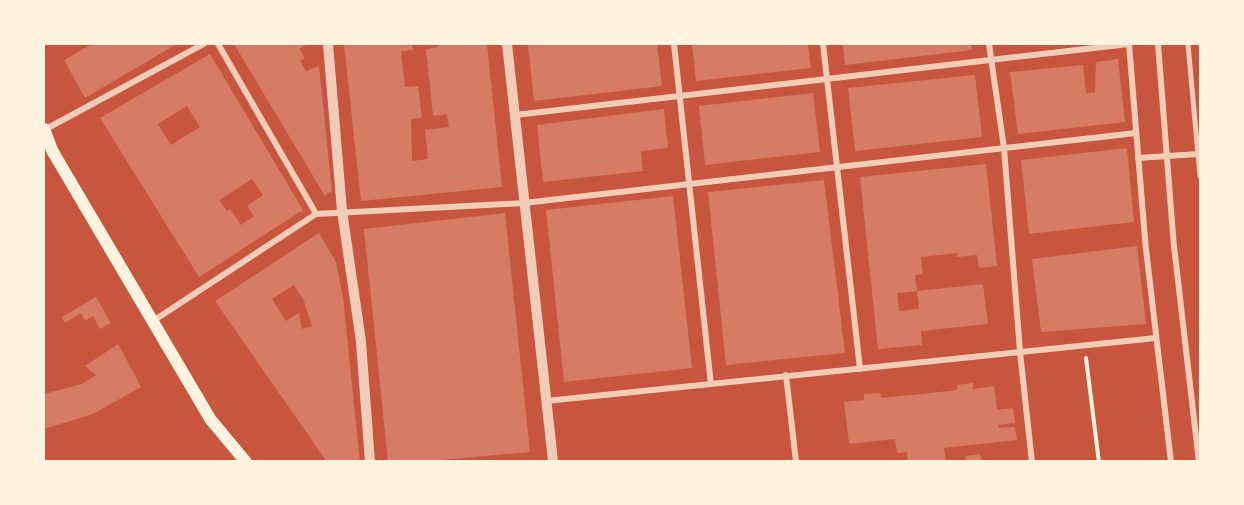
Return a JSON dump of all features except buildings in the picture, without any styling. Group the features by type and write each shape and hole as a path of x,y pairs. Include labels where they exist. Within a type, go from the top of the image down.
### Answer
{"main road":[{"path":"44,130 48,149 212,420 246,462"}],"street":[{"path":"44,130 204,44"},
{"path":"218,44 316,214"},
{"path":"328,44 342,211 361,342 370,462"},
{"path":"507,44 553,462"},
{"path":"674,44 711,383"},
{"path":"823,44 860,369"},
{"path":"989,44 1004,148 1020,352 1032,462"},
{"path":"515,115 1129,44 1156,338 1171,462"},
{"path":"1158,44 1166,156 1199,462"},
{"path":"153,322 316,214 524,202 1136,133"},
{"path":"1138,158 1198,154"},
{"path":"546,401 1156,338"},
{"path":"786,375 796,462"}],"lane":[{"path":"1188,44 1200,175"}],"path":[{"path":"1085,346 1099,462"}]}
